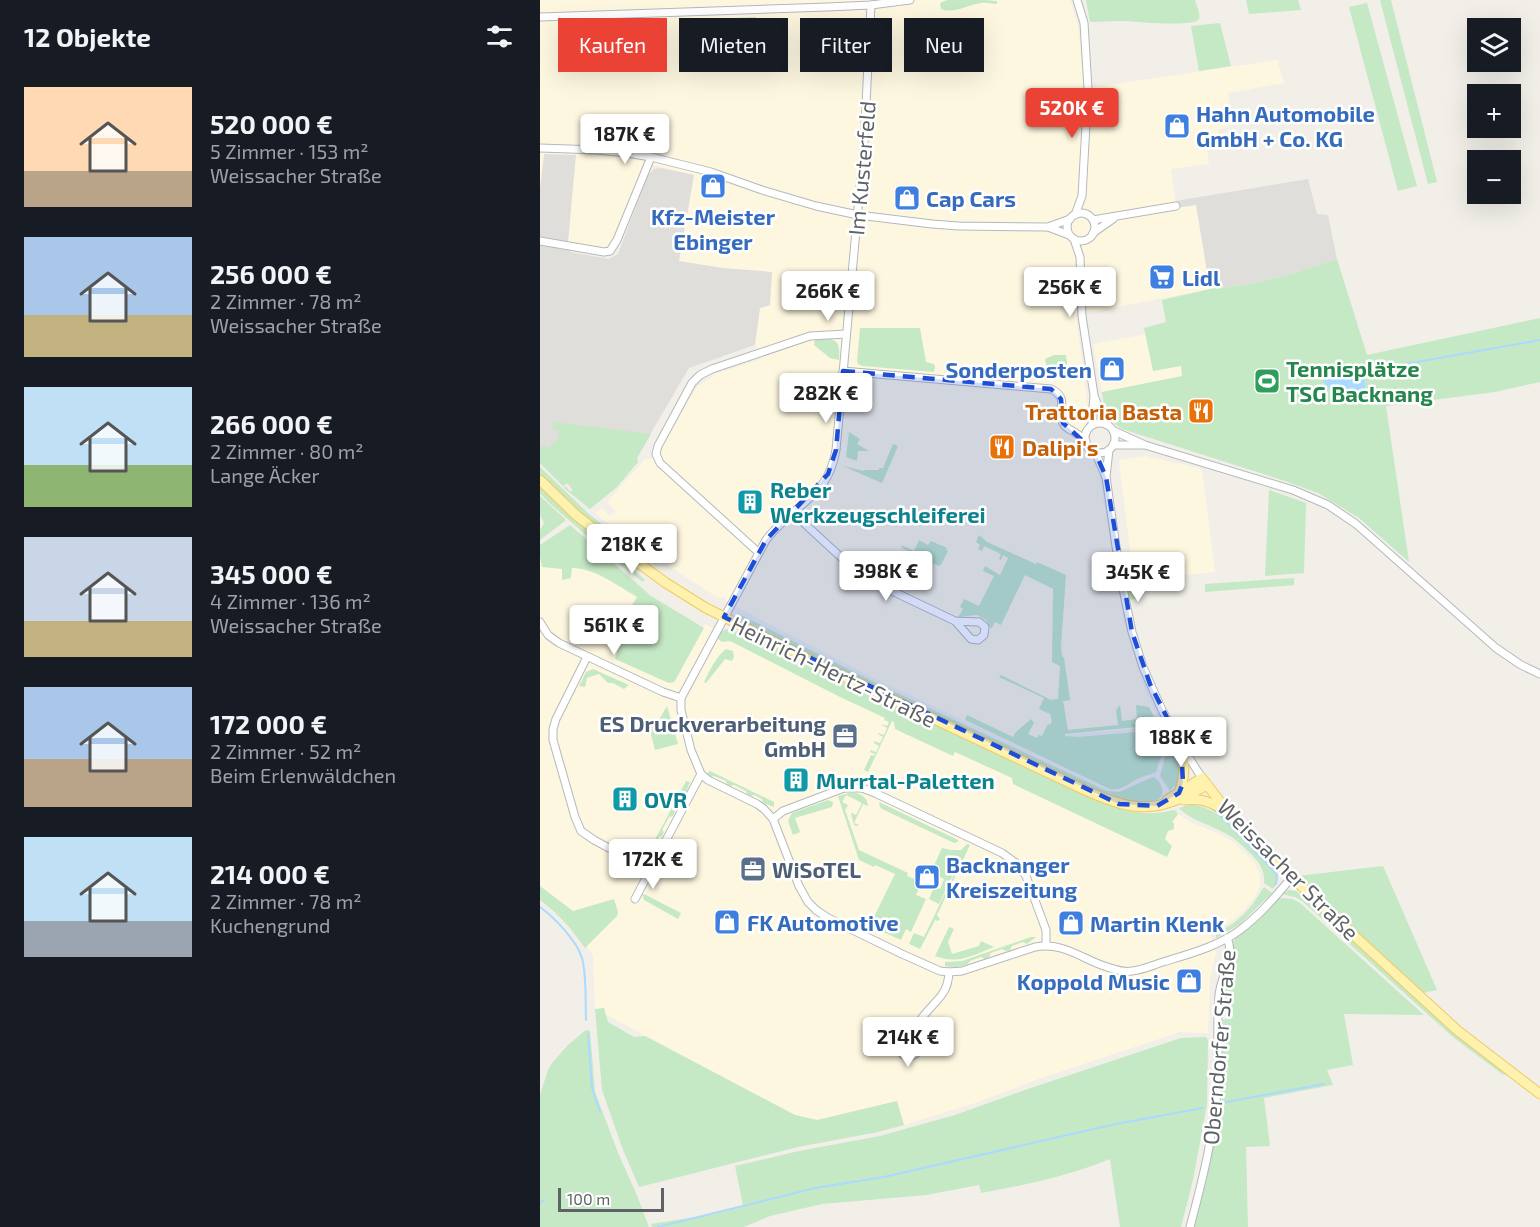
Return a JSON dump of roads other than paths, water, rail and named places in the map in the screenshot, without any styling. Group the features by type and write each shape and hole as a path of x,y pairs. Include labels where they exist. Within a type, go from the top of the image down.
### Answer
{"main road":[{"name":"Heinrich-Hertz-Straße","path":"540,480 576,514 622,551 673,587 724,617 843,676 1094,794 1124,805 1157,806 1184,798 1204,781"},
{"path":"1179,793 1185,776 1181,745"},
{"path":"1157,806 1204,781"},
{"name":"Weissacher Straße","path":"1204,781 1247,833 1292,877 1457,1030 1540,1094"},
{"path":"1170,803 1199,799 1227,811"}],"street":[{"path":"540,17 827,4 871,5 910,0"},
{"path":"1077,0 1084,23 1088,89 1082,196 1067,227 1080,257 1082,316 1094,395 1105,424"},
{"name":"Im Kusterfeld","path":"681,698 758,552 776,527 820,487 832,465 838,437 858,215 865,132 871,5"},
{"path":"540,148 617,152 651,157 711,172 816,206 858,215 945,225 1048,227 1079,241 1087,239 1118,216"},
{"path":"540,241 604,252 610,251 617,240 651,157"},
{"path":"1082,196 1094,224 1094,233"},
{"path":"1048,227 1081,214 1090,218 1118,216 1176,206"},
{"path":"1080,257 1087,239"},
{"path":"758,552 660,463 656,454 658,446 692,383 700,375 810,336 846,334"},
{"path":"843,371 1051,389 1062,399 1063,423 1075,432 1099,423 1109,425 1114,431 1145,445 1293,490 1328,505 1356,524 1496,648 1521,665 1540,674"},
{"path":"1086,441 1094,395"},
{"name":"Weissacher Straße","path":"1106,477 1115,437 1114,431"},
{"name":"Weissacher Straße","path":"1075,432 1095,452 1106,477 1120,574 1135,641 1150,684 1181,745 1204,781"},
{"path":"1095,452 1102,453 1111,448 1145,445"},
{"path":"792,512 858,573 872,582 955,621"},
{"path":"540,622 550,637 587,657 681,698 681,710 700,774 759,805 773,819 799,886 808,902 816,910 828,918 940,971 962,971 975,968 1046,945 1060,947 1109,968 1126,971 1138,970 1227,938 1251,921 1292,877"},
{"path":"587,657 553,729 571,806 579,827 586,835 650,870"},
{"path":"635,899 700,774"},
{"path":"773,819 783,811 844,788 862,788 875,793 1002,853 1016,863 1030,884 1046,930 1046,945"},
{"name":"Oberndorfer Straße","path":"1190,1227 1204,1173 1215,1110 1218,1081 1219,999 1221,980 1231,954 1227,938"},
{"path":"913,1035 925,1014 944,993 948,984 949,972"}],"water":[{"path":"1356,369 1361,371 1365,382 1364,390 1360,394 1344,396 1336,393 1328,388 1323,380 1326,376"}],"waterway":[{"path":"1361,372 1540,340"},
{"path":"1209,807 1217,812 1272,869 1277,875 1276,884"},
{"path":"540,907 564,930 582,958 585,973 586,1020"},
{"path":"588,1034 592,1088 600,1112"},
{"path":"1221,1103 1324,1084"},
{"path":"658,1227 815,1188 884,1177 1116,1124 1203,1108"},
{"path":"540,1203 544,1200"}],"place":[{"name":"Hahn Automobile GmbH + Co. KG","path":"1177,126"},
{"name":"Kfz-Meister Ebinger","path":"713,186"},
{"name":"Cap Cars","path":"907,198"},
{"name":"Lidl","path":"1162,277"},
{"name":"Sonderposten","path":"1112,369"},
{"name":"Tennisplätze TSG Backnang","path":"1267,381"},
{"name":"Trattoria Basta","path":"1201,411"},
{"name":"Dalipi's","path":"1002,447"},
{"name":"Reber Werkzeugschleiferei","path":"750,502"},
{"name":"ES Druckverarbeitung GmbH","path":"845,736"},
{"name":"Murrtal-Paletten","path":"796,780"},
{"name":"OVR","path":"625,799"},
{"name":"WiSoTEL","path":"753,869"},
{"name":"Backnanger Kreiszeitung","path":"927,877"},
{"name":"FK Automotive","path":"727,922"},
{"name":"Martin Klenk","path":"1071,923"},
{"name":"Koppold Music","path":"1189,981"}]}
